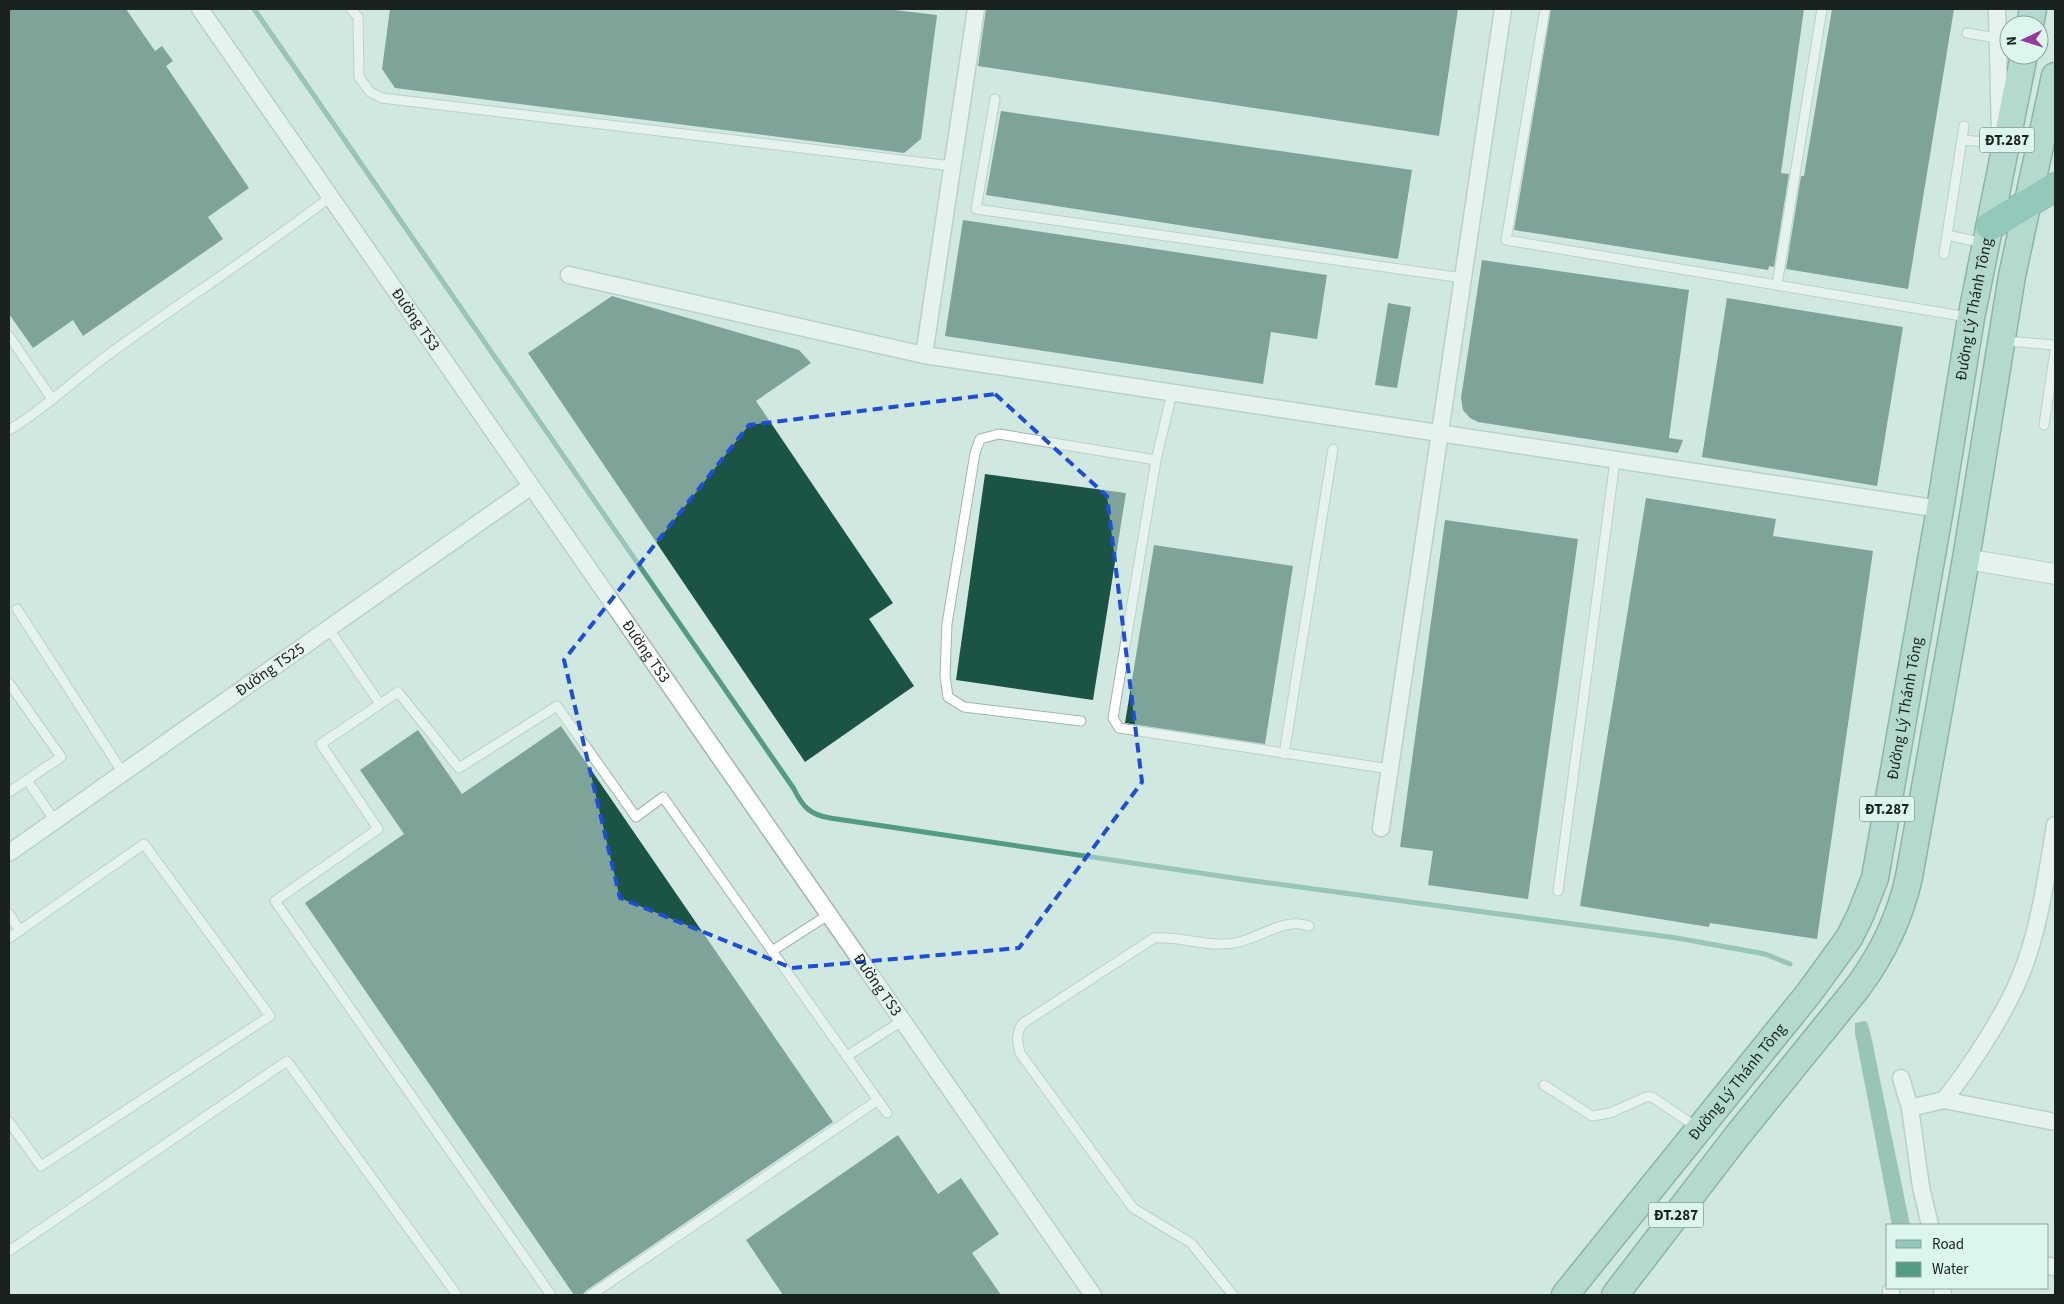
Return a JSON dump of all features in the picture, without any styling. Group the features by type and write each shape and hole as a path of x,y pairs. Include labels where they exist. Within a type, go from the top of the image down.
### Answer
{"highway":[{"path":"1988,235 2029,202 2055,187"}],"main road":[{"name":"Đường Lý Thánh Tông","path":"1565,1295 1809,994 1849,938 1869,894 1874,878 1940,509 2000,156 2022,65"},
{"name":"Đường Lý Thánh Tông","path":"1615,1295 1737,1136 1858,987 1876,962 1892,932 1909,877 1966,559 2012,276 2055,76"},
{"path":"1940,509 1973,514"},
{"path":"1705,1123 1737,1136"}],"street":[{"name":"Đường TS3","path":"200,9 530,487 1093,1295"},
{"path":"924,355 976,9"},
{"path":"1381,828 1503,9"},
{"path":"1997,9 2000,156"},
{"path":"569,275 924,355 1440,435 1940,509"},
{"name":"Đường TS25","path":"9,853 530,487"},
{"path":"1966,559 2055,574"},
{"path":"1944,1100 1976,1056 2020,976 2044,887 2055,825"},
{"path":"1901,1078 1910,1108 1921,1186 1930,1224"},
{"path":"1910,1108 1944,1100 2055,1122"}],"lane":[{"path":"351,9 358,18 360,77 370,92 382,98 952,166"},
{"path":"1545,9 1506,240 1971,318"},
{"path":"1778,285 1822,9"},
{"path":"1967,32 1997,38"},
{"path":"995,100 976,209 1463,278"},
{"path":"1944,254 1964,126"},
{"path":"1962,140 2000,156"},
{"path":"9,430 34,415 111,352 289,229 330,197"},
{"path":"1947,235 1988,235"},
{"path":"9,336 52,399"},
{"path":"2002,340 2055,346"},
{"path":"2044,425 2055,351"},
{"path":"1172,394 1156,460 1113,718 1115,724 1119,728 1390,769"},
{"path":"1081,721 964,707 948,697 945,676 948,624 975,453 980,439 999,434 1156,460"},
{"path":"1284,754 1333,449"},
{"path":"1558,891 1615,461"},
{"path":"18,609 123,773"},
{"path":"329,629 380,704"},
{"path":"9,683 61,757 9,792"},
{"path":"551,1295 275,900 378,829 322,744 398,692 459,768 558,706 636,817 663,797 887,1113"},
{"path":"27,780 54,821"},
{"path":"9,938 144,844 270,1016 41,1166 9,1122"},
{"path":"9,914 20,931"},
{"path":"772,951 828,915"},
{"path":"1233,1295 1192,1243 1133,1208 1020,1053 1016,1040 1018,1030 1022,1024 1154,938 1172,937 1217,944 1238,943 1289,923 1301,922 1309,926"},
{"path":"847,1056 902,1021"},
{"path":"9,1251 287,1061 457,1295"},
{"path":"1544,1085 1592,1116 1604,1115 1646,1097 1652,1097 1705,1123"},
{"path":"591,1295 878,1100"}],"highlighted area":[{"path":"995,394 1107,496 1142,782 1019,948 792,968 620,898 564,660 749,425"}],"water":[{"path":"1867,1022 1870,1031 1910,1224 1892,1224 1855,1033 1855,1023"}],"building":[{"path":"9,9 126,9 155,51 162,46 173,61 166,66 249,188 208,217 223,239 83,336 73,320 33,348 9,314"},
{"path":"390,9 886,9 937,15 921,139 904,153 395,88 382,69"},
{"path":"986,9 1458,9 1439,136 978,66"},
{"path":"1551,9 1804,9 1781,173 1789,174 1774,267 1769,266 1768,270 1514,230"},
{"path":"1832,9 1954,9 1908,289 1786,269 1801,176 1804,176"},
{"path":"1001,111 1412,170 1398,259 986,195"},
{"path":"963,220 1327,275 1317,339 1271,332 1263,384 945,336"},
{"path":"1482,260 1689,290 1669,438 1683,440 1678,453 1478,422 1470,418 1463,410 1461,398"},
{"path":"612,296 799,350 811,363 756,401 893,603 869,619 914,686 805,762 528,353"},
{"path":"1727,298 1903,327 1877,486 1702,457"},
{"path":"1388,303 1411,307 1397,388 1375,385"},
{"path":"985,474 1126,493 1093,700 956,680"},
{"path":"1646,498 1776,519 1773,536 1873,551 1817,939 1710,923 1709,927 1580,906"},
{"path":"1445,520 1578,539 1528,899 1428,885 1433,851 1400,847"},
{"path":"1154,545 1293,566 1265,744 1125,723"},
{"path":"561,726 833,1122 582,1295 574,1295 305,903 404,834 360,770 418,730 462,794"},
{"path":"898,1135 938,1194 961,1178 999,1234 972,1253 1001,1295 783,1295 746,1240"}],"waterway":[{"path":"254,9 800,800 812,812 823,817 1247,880 1677,938 1765,954 1790,964"}]}
